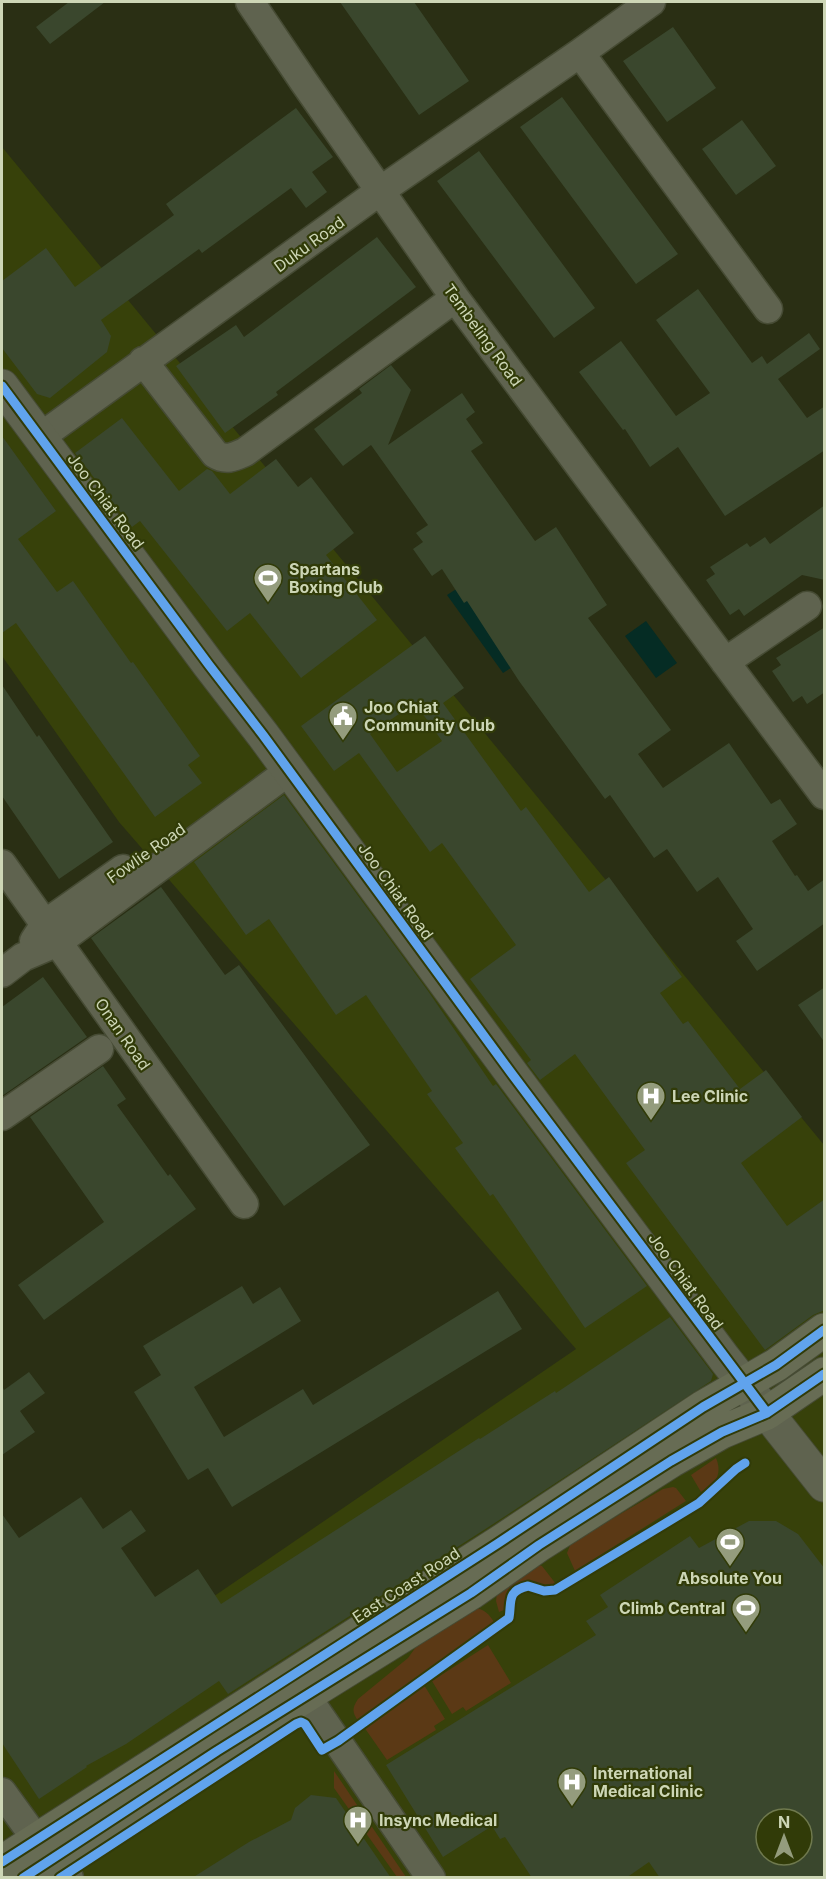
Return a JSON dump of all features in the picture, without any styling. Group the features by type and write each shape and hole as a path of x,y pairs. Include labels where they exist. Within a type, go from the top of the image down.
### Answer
{"main road":[{"name":"East Coast Road","path":"45,1865 537,1519 704,1407 745,1384 825,1330"},
{"name":"East Coast Road","path":"2,1862 45,1865 306,1696 471,1593 539,1545 671,1461 722,1432 767,1413 825,1374"}],"street":[{"name":"Duku Road","path":"39,438 143,361 320,237 380,191 651,2"},
{"name":"Tembeling Road","path":"263,6 309,90 455,297 825,795"},
{"path":"580,53 768,309"},
{"path":"143,361 215,454 222,458 234,458 455,297"},
{"name":"Joo Chiat Road","path":"2,386 512,1074 767,1413 785,1432 825,1485"},
{"path":"725,662 807,606"},
{"name":"Fowlie Road","path":"12,965 51,933 285,765"},
{"name":"Onan Road","path":"2,864 244,1204"},
{"path":"2,1116 99,1049"},
{"path":"306,1696 431,1878"},
{"path":"2,1792 45,1865"}],"shaded area":[{"path":"2,147 824,1145 824,1877 2,1877 2,1741 576,1349 119,822 2,656"},
{"path":"716,1458 718,1474 710,1486 701,1492 691,1475"},
{"path":"673,1487 686,1501 575,1571 567,1553 571,1543 663,1489"},
{"path":"539,1565 556,1584 526,1582 516,1586 507,1599 504,1610 499,1612 496,1601 497,1593 533,1566"},
{"path":"471,1608 486,1612 496,1625 358,1721 354,1710 358,1699 408,1658 423,1637"},
{"path":"488,1645 511,1683 466,1711 463,1707 452,1714 432,1681"},
{"path":"424,1685 445,1719 434,1726 436,1730 387,1760 364,1727"},
{"path":"334,1771 406,1877 397,1877 334,1788"}],"water":[{"path":"461,586 514,666 503,673 447,595"},
{"path":"646,621 677,663 656,678 625,636"}],"building":[{"path":"69,2 105,2 50,44 36,27"},
{"path":"340,2 414,2 469,81 419,115"},
{"path":"673,27 716,88 667,122 623,61"},
{"path":"562,97 678,254 636,284 520,127"},
{"path":"296,108 333,157 312,172 327,192 306,208 291,188 202,253 199,249 101,320 111,336 107,352 50,398 37,394 2,348 2,281 46,248 75,287 174,215 166,204"},
{"path":"742,120 776,166 736,195 702,149"},
{"path":"479,151 595,308 554,338 437,181"},
{"path":"377,237 416,287 276,392 278,395 225,433 176,366 236,325 244,337"},
{"path":"698,289 752,363 762,356 767,364 809,333 820,349 778,379 807,418 825,406 825,450 725,516 678,447 650,467 625,429 623,430 579,372 621,341 676,416 710,393 656,320"},
{"path":"391,365 411,390 388,445 462,393 475,412 466,419 483,443 471,451 535,541 556,527 607,605 588,618 671,730 638,754 663,788 729,743 771,804 780,799 797,824 772,841 808,891 825,879 825,923 757,971 736,941 753,929 718,877 697,892 667,849 654,858 610,795 605,799 519,681 467,601 464,603 442,569 432,576 413,549 423,542 416,533 428,525 371,445 343,466 314,429 362,393 359,389"},
{"path":"122,418 179,491 207,469 212,471 230,494 276,459 298,487 311,477 354,533 326,555 377,620 301,678 250,613 227,631 140,521 132,527 75,453"},
{"path":"2,436 56,511 18,539 57,592 73,581 200,756 188,765 202,783 155,817 16,623 2,633"},
{"path":"825,505 825,580 802,575 744,616 739,609 730,615 706,580 715,574 710,567 747,543 750,547 765,537 770,544"},
{"path":"825,627 825,692 807,704 802,696 793,702 772,671 781,665 776,658"},
{"path":"425,636 464,688 443,703 521,811 526,807 589,892 609,877 682,977 660,993 683,1024 688,1021 740,1089 766,1070 802,1117 741,1163 787,1226 825,1199 825,1310 813,1315 765,1350 626,1163 645,1150 575,1054 540,1080 527,1063 531,1060 470,979 516,945 442,843 430,852 359,753 334,771 301,726","holes":["415,703 442,741 397,772 370,734"]},
{"path":"2,685 113,842 59,879 2,796"},
{"path":"284,795 428,991 493,1086 496,1084 647,1286 585,1328 493,1194 490,1196 455,1148 463,1143 427,1094 432,1091 366,995 336,1015 269,919 246,935 194,862"},
{"path":"161,887 225,975 239,965 370,1145 284,1206 91,938"},
{"path":"43,977 87,1037 2,1096 2,1007"},
{"path":"825,987 825,1043 798,1005"},
{"path":"103,1066 126,1099 117,1105 168,1176 170,1174 196,1209 44,1320 18,1285 104,1222 30,1117"},
{"path":"242,1286 253,1304 280,1287 301,1321 194,1387 224,1437 303,1389 313,1405 498,1291 522,1329 232,1507 208,1468 188,1480 134,1392 161,1375 143,1346"},
{"path":"670,1317 713,1374 711,1381 228,1694 219,1681 126,1744 86,1766 39,1799 2,1743 2,1514 19,1538 81,1497 103,1529 131,1510 146,1531 121,1548 155,1597 198,1569 221,1604 479,1438 555,1391 556,1393"},
{"path":"29,1372 45,1393 20,1411 35,1432 2,1455 2,1386 4,1390"},
{"path":"749,1521 776,1521 798,1534 825,1569 825,1878 660,1878 649,1862 626,1878 532,1878 505,1837 500,1839 492,1826 443,1857 386,1765 596,1635 586,1621 608,1607 600,1595 690,1536 699,1548"},
{"path":"311,1795 336,1798 391,1878 192,1878 249,1842 291,1820 295,1808"}],"cycle path":[{"path":"2,386 263,735 512,1074 767,1413"},
{"path":"2,1862 497,1544 703,1407 776,1365 824,1330"},
{"path":"23,1878 217,1751 471,1593 539,1545 671,1461 722,1432 767,1413 824,1374"},
{"path":"60,1878 296,1724 301,1722 305,1724 322,1750 338,1741 509,1618 511,1598 516,1591 528,1586 544,1591 555,1590 699,1503 745,1463"}],"place":[{"name":"Spartans Boxing Club","path":"268,604"},
{"name":"Joo Chiat Community Club","path":"343,742"},
{"name":"Lee Clinic","path":"651,1122"},
{"name":"Absolute You","path":"730,1568"},
{"name":"Climb Central","path":"746,1634"},
{"name":"International Medical Clinic","path":"572,1808"},
{"name":"Insync Medical","path":"358,1846"}]}
